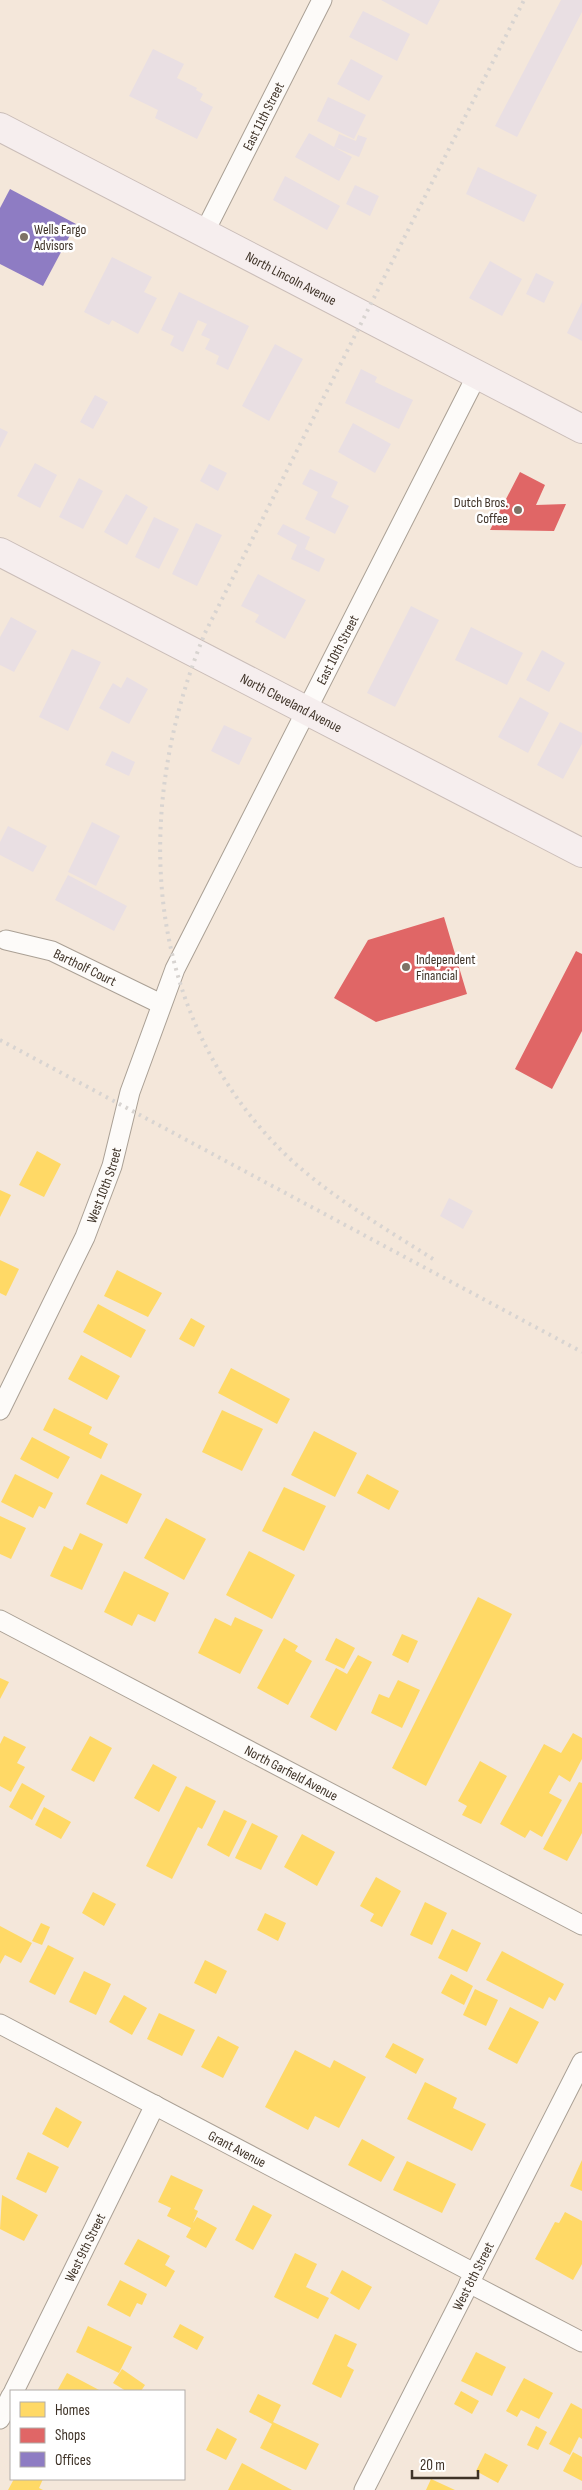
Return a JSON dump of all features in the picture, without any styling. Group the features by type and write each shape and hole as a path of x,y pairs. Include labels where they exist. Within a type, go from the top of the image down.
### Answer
{"highway":[{"name":"North Lincoln Avenue","path":"0,127 582,429"},
{"name":"North Cleveland Avenue","path":"0,552 582,853"}],"street":[{"name":"East 11th Street","path":"204,233 322,0"},
{"name":"East 10th Street","path":"183,952 477,375"},
{"name":"Bartholf Court","path":"6,940 52,951 161,1004"},
{"name":"West 10th Street","path":"0,1410 85,1238 112,1166 130,1092 161,1004 183,952"},
{"name":"North Garfield Avenue","path":"0,1620 582,1925"},
{"name":"Grant Avenue","path":"0,2024 155,2105 472,2278 582,2342"},
{"name":"West 8th Street","path":"364,2490 582,2062"},
{"name":"West 9th Street","path":"14,2390 155,2105"},
{"path":"0,2419 10,2398"}],"building: Homes":[{"path":"37,1151 61,1164 44,1197 19,1185"},
{"path":"0,1190 11,1195 0,1217"},
{"path":"0,1260 19,1269 6,1296 0,1293"},
{"path":"117,1270 162,1293 148,1317 104,1296"},
{"path":"98,1304 146,1330 131,1358 83,1332"},
{"path":"191,1318 205,1326 194,1347 179,1339"},
{"path":"81,1355 120,1376 107,1400 68,1379"},
{"path":"231,1368 290,1399 277,1424 218,1393"},
{"path":"54,1408 92,1427 89,1434 108,1444 101,1459 43,1430"},
{"path":"222,1410 263,1429 242,1471 202,1452"},
{"path":"314,1431 357,1453 335,1497 291,1475"},
{"path":"32,1437 70,1457 58,1479 20,1459"},
{"path":"15,1474 53,1493 45,1509 39,1506 33,1518 1,1502"},
{"path":"101,1474 142,1494 127,1524 86,1504"},
{"path":"367,1474 399,1491 389,1510 357,1493"},
{"path":"284,1487 326,1506 304,1551 262,1531"},
{"path":"0,1516 26,1528 11,1559 0,1554"},
{"path":"166,1518 206,1539 184,1580 144,1558"},
{"path":"80,1533 103,1544 82,1590 50,1576 64,1546 72,1550"},
{"path":"249,1551 295,1575 272,1619 226,1595"},
{"path":"124,1571 169,1593 155,1622 138,1614 132,1626 104,1612"},
{"path":"478,1597 512,1614 426,1786 392,1768"},
{"path":"235,1617 263,1630 240,1674 198,1653 215,1618 231,1626"},
{"path":"402,1634 418,1641 408,1663 392,1655"},
{"path":"284,1638 298,1646 295,1651 312,1661 288,1705 257,1688"},
{"path":"336,1638 355,1648 344,1669 325,1660"},
{"path":"358,1655 372,1662 336,1731 310,1717 336,1668 347,1674"},
{"path":"0,1678 9,1682 0,1699"},
{"path":"398,1680 420,1690 402,1728 371,1713 379,1694 389,1698"},
{"path":"573,1733 582,1738 582,1759 570,1782 559,1775 549,1793 562,1800 542,1837 530,1830 525,1838 500,1824 544,1744 561,1753"},
{"path":"4,1736 26,1747 17,1763 25,1767 11,1792 0,1786 0,1744"},
{"path":"90,1736 112,1748 94,1782 71,1770"},
{"path":"480,1761 507,1776 481,1824 462,1815 467,1806 458,1801"},
{"path":"153,1764 177,1777 159,1812 134,1798"},
{"path":"579,1782 582,1783 582,1833 567,1861 543,1849"},
{"path":"22,1783 45,1796 32,1820 9,1807"},
{"path":"186,1786 216,1801 202,1829 198,1827 172,1879 146,1866"},
{"path":"44,1807 71,1822 61,1839 35,1825"},
{"path":"224,1810 247,1821 229,1857 207,1845"},
{"path":"252,1823 278,1836 261,1870 235,1858"},
{"path":"302,1834 335,1852 317,1886 284,1867"},
{"path":"376,1877 401,1891 382,1927 370,1921 374,1914 360,1906"},
{"path":"93,1892 116,1904 104,1926 82,1913"},
{"path":"425,1902 447,1913 432,1945 410,1935"},
{"path":"265,1913 286,1923 278,1941 257,1930"},
{"path":"41,1923 50,1927 42,1945 32,1941"},
{"path":"0,1926 32,1943 21,1963 5,1955 0,1964"},
{"path":"452,1929 481,1943 467,1972 438,1958"},
{"path":"48,1945 74,1958 55,1995 29,1982"},
{"path":"502,1951 564,1984 555,2001 549,1997 543,2009 486,1980"},
{"path":"205,1960 227,1971 216,1994 194,1983"},
{"path":"84,1971 111,1984 96,2015 69,2002"},
{"path":"451,1974 473,1986 464,2005 441,1993"},
{"path":"475,1989 498,2000 486,2026 463,2015"},
{"path":"124,1995 147,2008 132,2035 109,2022"},
{"path":"510,2007 539,2022 517,2064 488,2049"},
{"path":"159,2013 195,2030 182,2056 147,2039"},
{"path":"218,2036 239,2047 223,2078 201,2067"},
{"path":"393,2043 424,2059 416,2074 385,2057"},
{"path":"295,2050 330,2068 334,2060 366,2077 339,2128 315,2116 308,2130 265,2107"},
{"path":"425,2082 457,2098 453,2108 486,2124 472,2151 407,2119"},
{"path":"56,2107 82,2122 68,2148 42,2134"},
{"path":"362,2139 395,2157 381,2182 348,2165"},
{"path":"28,2152 59,2167 46,2193 16,2179"},
{"path":"582,2160 582,2191 570,2186"},
{"path":"407,2161 456,2184 442,2213 393,2190"},
{"path":"171,2175 203,2190 194,2209 198,2211 193,2223 197,2217 217,2228 206,2248 186,2237 191,2228 167,2216 171,2208 158,2202"},
{"path":"2,2195 38,2215 24,2241 0,2229"},
{"path":"253,2205 272,2215 253,2250 235,2240"},
{"path":"565,2212 582,2221 582,2264 573,2280 535,2259 555,2222 559,2223"},
{"path":"138,2239 170,2256 165,2265 175,2271 166,2287 124,2264"},
{"path":"295,2253 317,2264 306,2287 329,2298 318,2319 274,2297"},
{"path":"342,2270 372,2287 359,2310 330,2293"},
{"path":"120,2280 147,2294 142,2305 137,2303 130,2317 107,2305"},
{"path":"180,2324 204,2337 197,2350 173,2337"},
{"path":"88,2326 132,2347 119,2373 76,2352"},
{"path":"335,2334 357,2344 347,2366 354,2370 341,2398 312,2384"},
{"path":"476,2352 506,2367 492,2396 461,2381"},
{"path":"122,2369 145,2385 142,2390 124,2390 113,2383"},
{"path":"67,2373 99,2390 58,2390"},
{"path":"524,2378 553,2393 539,2419 521,2410 517,2417 506,2411"},
{"path":"461,2391 479,2401 472,2414 454,2404"},
{"path":"258,2394 281,2405 273,2422 319,2444 306,2470 260,2448 272,2424 249,2412"},
{"path":"571,2403 582,2409 582,2439 579,2437 570,2455 549,2444"},
{"path":"536,2426 547,2432 538,2450 527,2445"},
{"path":"217,2428 237,2439 226,2460 206,2450"},
{"path":"573,2452 582,2457 582,2481 563,2471"},
{"path":"485,2453 508,2465 498,2483 476,2471"},
{"path":"242,2463 292,2490 228,2490"},
{"path":"431,2479 455,2490 426,2490"},
{"path":"13,2480 43,2480 39,2488 43,2490 8,2490"}],"building: Shops":[{"path":"520,472 545,485 536,505 566,504 554,531 490,530"},
{"name":"Independent Financial","path":"444,917 467,994 376,1022 334,998 368,940"},
{"path":"576,951 582,954 582,1031 552,1089 515,1069"}],"building: Offices":[{"path":"10,189 76,224 43,286 0,264 0,208"}],"building: Other":[{"path":"381,0 440,0 427,25"},
{"path":"561,0 582,0 582,12 517,137 495,126"},
{"path":"363,11 410,34 397,61 349,37"},
{"path":"153,49 184,64 177,78 197,88 196,90 203,94 200,100 213,107 197,139 155,118 158,110 129,96"},
{"path":"351,59 383,76 369,101 337,84"},
{"path":"328,97 366,115 354,139 317,121"},
{"path":"309,133 352,157 339,181 295,157"},
{"path":"339,134 356,141 358,135 367,138 359,157 334,147"},
{"path":"478,167 537,195 524,222 466,194"},
{"path":"285,176 340,206 327,230 273,200"},
{"path":"355,185 379,196 370,216 346,204"},
{"path":"112,257 152,277 144,292 157,298 138,334 112,320 109,325 84,312"},
{"path":"490,261 522,279 502,316 469,298"},
{"path":"536,273 554,282 544,303 526,294"},
{"path":"179,292 249,326 228,370 216,364 219,356 205,349 210,339 201,335 207,324 198,320 183,352 170,345 174,336 161,330"},
{"path":"582,302 582,341 567,333"},
{"path":"275,344 303,359 269,421 242,406"},
{"path":"361,369 377,377 375,382 413,400 399,429 345,403"},
{"path":"95,395 108,402 93,429 80,422"},
{"path":"353,423 391,444 375,473 338,452"},
{"path":"0,428 8,432 0,448"},
{"path":"35,463 57,475 40,508 17,496"},
{"path":"209,464 227,473 218,491 200,481"},
{"path":"310,469 338,482 331,497 349,506 335,534 305,519 318,492 302,484"},
{"path":"79,478 103,491 83,529 59,517"},
{"path":"126,494 148,507 127,545 104,532"},
{"path":"154,517 179,529 159,569 135,557"},
{"path":"196,523 222,535 197,586 172,574"},
{"path":"283,524 310,537 305,549 325,559 319,572 291,559 297,545 277,534"},
{"path":"258,574 306,600 285,639 255,622 259,615 241,606"},
{"path":"411,606 439,620 395,707 367,693"},
{"path":"11,617 37,631 14,672 0,665 0,637"},
{"path":"471,627 523,653 507,685 455,660"},
{"path":"72,649 101,662 68,731 39,717"},
{"path":"542,650 565,663 549,692 526,680"},
{"path":"127,677 148,689 129,724 99,708 113,683 121,688"},
{"path":"520,697 549,713 528,753 498,737"},
{"path":"560,722 582,733 582,744 563,779 537,765"},
{"path":"224,725 252,738 239,765 211,751"},
{"path":"112,751 135,762 129,776 105,765"},
{"path":"92,822 120,836 96,886 68,872"},
{"path":"8,826 47,846 33,872 0,855 0,842"},
{"path":"68,875 127,906 114,931 55,900"},
{"path":"449,1198 473,1211 463,1229 440,1216"}],"railway":[{"path":"433,1259 358,1211 305,1172 288,1157 239,1101 203,1041 178,976 164,909 160,840 166,771 181,701 205,633 524,0"},
{"path":"0,1040 582,1352"}],"place":[{"name":"Wells Fargo Advisors","path":"24,237"},
{"name":"Dutch Bros. Coffee","path":"518,510"},
{"name":"Independent Financial","path":"406,967"}]}
